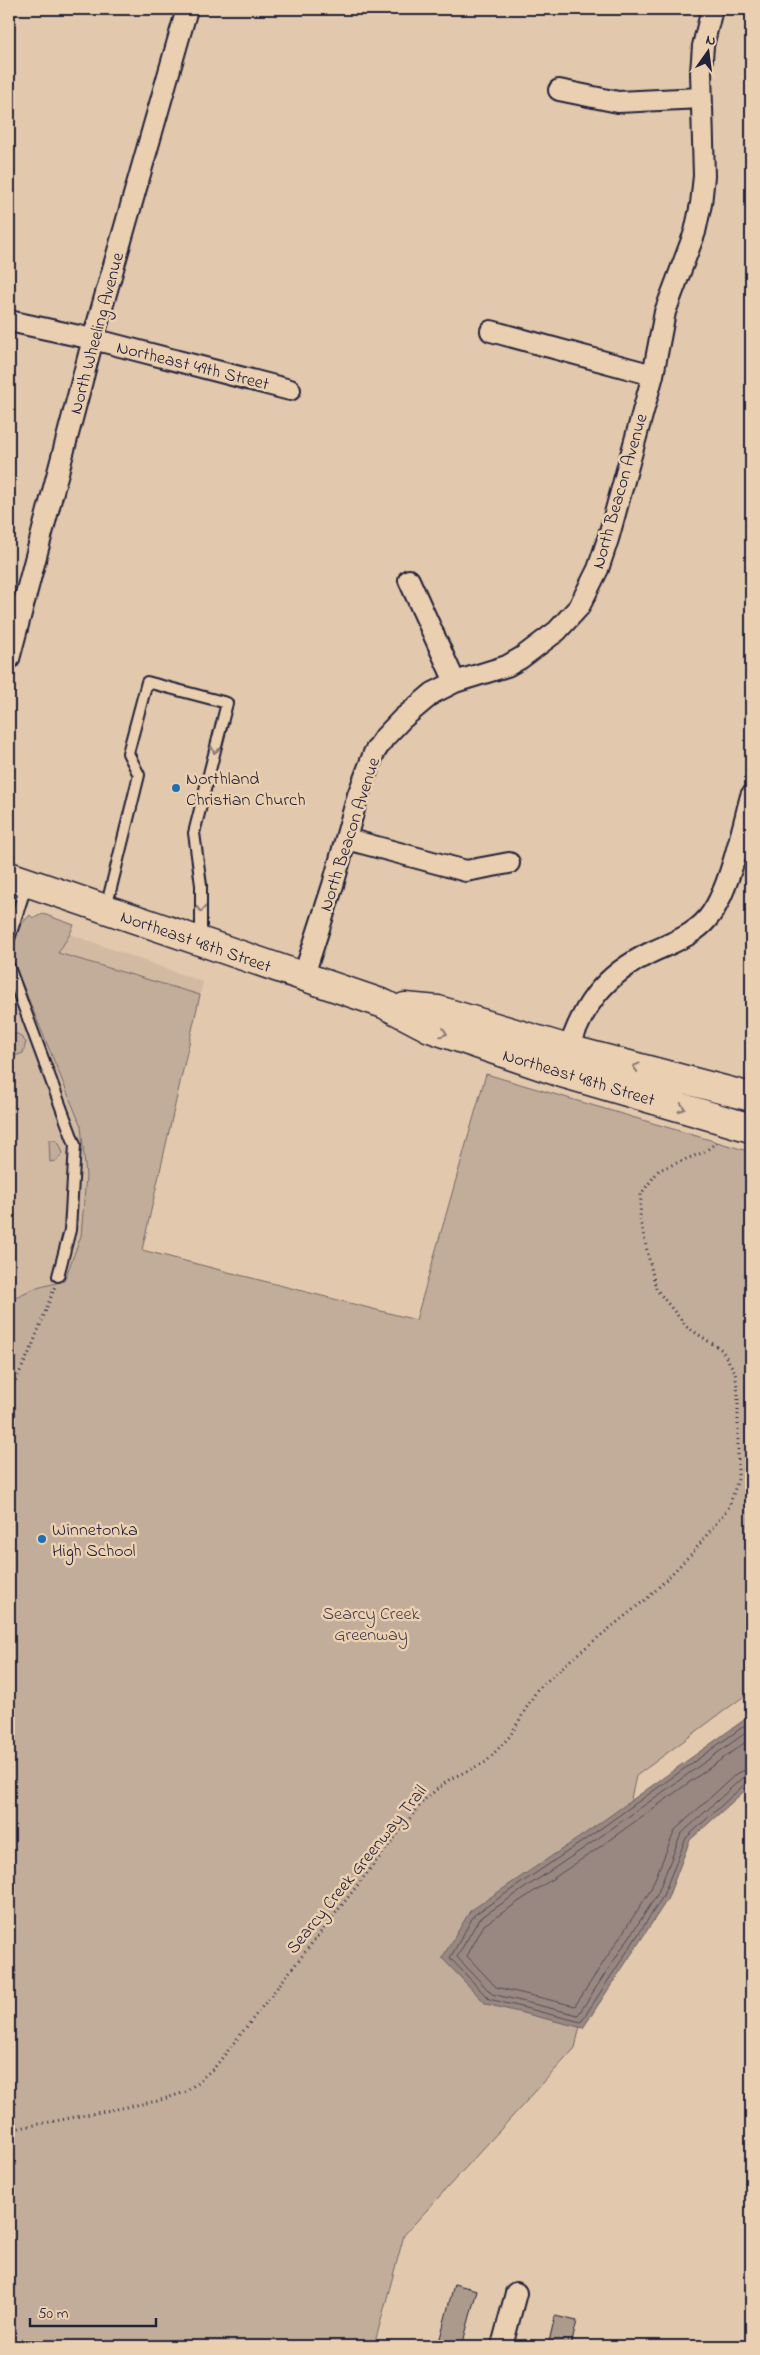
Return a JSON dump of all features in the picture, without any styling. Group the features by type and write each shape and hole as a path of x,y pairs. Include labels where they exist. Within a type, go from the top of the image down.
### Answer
{"street":[{"name":"North Wheeling Avenue","path":"9,659 93,339 187,9"},
{"name":"North Beacon Avenue","path":"303,978 347,840 358,795 374,753 384,738 402,719 433,693 455,682 488,673 521,658 557,631 579,607 598,568 608,539 653,375 665,312 695,232 701,204 704,176 701,98 703,46 712,9"},
{"path":"560,90 618,102 701,98"},
{"name":"Northeast 49th Street","path":"9,321 93,339 290,390"},
{"path":"491,331 653,375"},
{"path":"409,580 455,682"},
{"path":"565,1061 580,1019 591,1000 605,982 623,968 642,957 692,934 708,919 724,889 751,796"},
{"path":"347,840 466,871 509,863"},
{"name":"Northeast 48th Street","path":"18,879 303,978 384,1004 438,1010 565,1061 751,1128"},
{"name":"Northeast 48th Street","path":"565,1061 751,1097"},
{"path":"502,2346 516,2293"}],"lane":[{"path":"106,909 140,775 128,753 147,682 227,703 194,832 201,885 201,942"},
{"path":"9,939 18,879"},
{"path":"9,968 75,1145 70,1230 58,1276"}],"path":[{"name":"Searcy Creek Greenway Trail","path":"9,2130 157,2101 186,2092 215,2067 425,1799 450,1779 486,1762 510,1736 537,1690 575,1656 650,1596 694,1550 730,1507 738,1479 738,1394 735,1372 722,1350 687,1327 656,1289 640,1220 641,1194 659,1170 704,1152 720,1140"},
{"path":"9,1394 31,1349 58,1276"}],"shaded area":[{"name":"Winnetonka High School","path":"9,912 203,982 9,1829"}],"green space":[{"name":"Searcy Creek Greenway","path":"43,914 74,925 58,953 200,995 142,1250 416,1320 486,1074 751,1152 751,1691 636,1776 575,2048 404,2235 374,2346 9,2346 9,1300 33,1289 64,1281 81,1236 86,1176 81,1126 14,964 13,943 16,932 30,915 33,918"},
{"path":"14,1034 18,1034 26,1042 23,1053 15,1056"},
{"path":"49,1140 55,1140 59,1143 63,1153 56,1161 50,1162"}],"water":[{"path":"751,1715 751,1785 690,1840 667,1900 583,2028 486,2004 442,1958 470,1911 583,1835"}],"building":[{"path":"454,2284 477,2290 462,2346 438,2346"},
{"path":"555,2316 577,2321 571,2346 548,2346"}],"place":[{"name":"Northland Christian Church","path":"176,788"},
{"name":"Winnetonka High School","path":"42,1539"}]}
